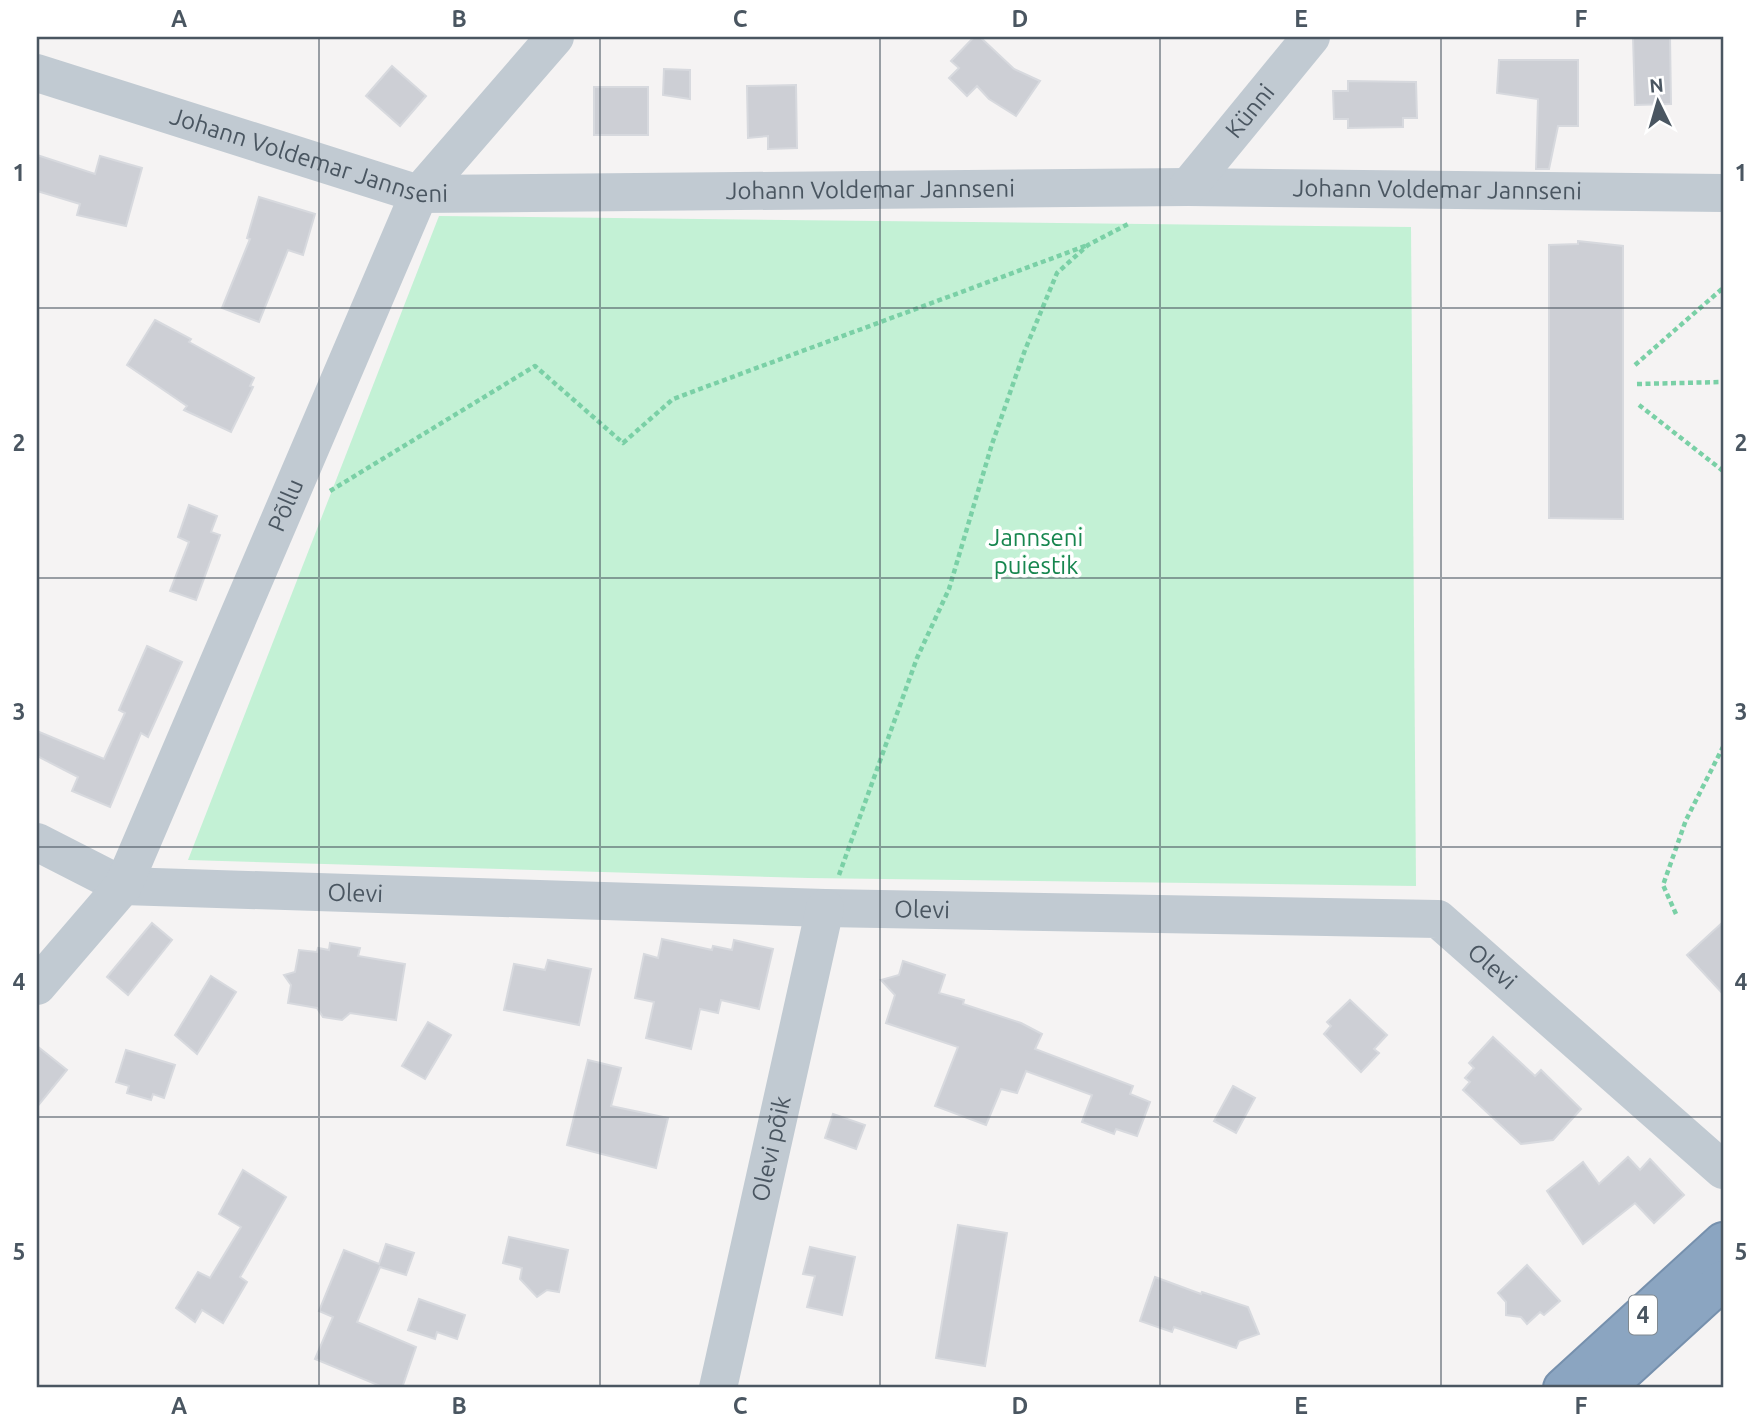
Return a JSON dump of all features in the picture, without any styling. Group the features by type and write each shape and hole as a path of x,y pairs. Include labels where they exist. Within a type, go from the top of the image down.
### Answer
{"highway":[{"name":"4","path":"1563,1388 1723,1242"},
{"name":"4","path":"1605,1388 1723,1280"}],"street":[{"name":"Põllu","path":"37,986 123,886 419,194 555,37"},
{"name":"Künni","path":"1188,187 1311,37"},
{"name":"Johann Voldemar Jannseni","path":"37,73 419,194 1188,187 1723,193"},
{"name":"Olevi","path":"37,842 123,886 825,908 1438,919 1723,1170"},
{"name":"Olevi põik","path":"718,1388 825,908"}],"path":[{"path":"325,494 535,366 623,443 673,399 1088,245 1132,221"},
{"path":"825,908 844,863 917,658 948,589 992,444 1025,350 1057,273 1088,245"},
{"path":"1635,365 1723,288"},
{"path":"1637,384 1723,382"},
{"path":"1639,405 1723,471"},
{"path":"1676,914 1663,885 1686,820 1723,747"}],"green space":[{"name":"Jannseni puiestik","path":"439,216 1411,227 1416,886 808,878 188,860"}],"building":[{"path":"974,37 980,37 1014,69 1040,81 1016,116 989,99 977,86 967,96 949,78 959,68 951,61"},
{"path":"1633,37 1670,37 1671,104 1635,105"},
{"path":"1499,60 1578,60 1578,126 1558,126 1549,169 1536,169 1538,99 1497,93"},
{"path":"392,66 426,96 400,126 366,96"},
{"path":"664,69 690,70 690,99 663,95"},
{"path":"1348,81 1416,82 1417,118 1403,118 1403,127 1348,128 1348,119 1334,119 1333,91 1348,91"},
{"path":"796,85 797,148 768,149 768,136 748,138 747,86"},
{"path":"594,87 648,87 648,135 594,135"},
{"path":"37,155 95,174 100,156 142,168 126,226 77,215 80,204 37,191"},
{"path":"259,197 315,214 303,255 288,250 259,322 222,308 250,239 247,238"},
{"path":"1578,241 1623,246 1623,519 1549,518 1549,245 1578,244"},
{"path":"155,320 254,378 250,386 253,387 231,432 184,410 187,406 127,365"},
{"path":"189,505 217,516 211,532 220,535 196,600 170,591 189,542 178,537"},
{"path":"147,646 182,662 148,737 141,733 110,807 72,791 78,777 37,756 37,731 104,759 125,713 119,710"},
{"path":"1723,922 1723,994 1687,955"},
{"path":"152,923 172,940 128,995 107,977"},
{"path":"662,939 712,950 713,946 732,950 734,940 773,949 759,1009 721,1000 718,1013 700,1009 691,1049 646,1038 654,1002 635,998 644,954 658,958"},
{"path":"330,943 360,948 358,956 405,964 396,1020 350,1013 342,1020 323,1017 317,1008 288,1003 291,985 284,975 295,972 299,950 329,950"},
{"path":"548,960 591,969 579,1025 504,1010 514,964 545,970"},
{"path":"903,961 945,975 939,993 964,1000 963,1004 1021,1023 1042,1034 1035,1049 1133,1086 1130,1094 1150,1102 1137,1136 1116,1129 1114,1134 1082,1122 1092,1095 1026,1071 1017,1093 1001,1089 986,1125 935,1106 958,1047 886,1023 895,995 881,980 899,975"},
{"path":"211,976 236,992 197,1054 175,1035"},
{"path":"1350,1000 1387,1035 1374,1049 1379,1053 1361,1072 1324,1034 1331,1026 1327,1022"},
{"path":"428,1022 451,1035 425,1079 402,1066"},
{"path":"1493,1037 1535,1076 1541,1070 1581,1109 1553,1140 1521,1144 1463,1090 1470,1082 1465,1078 1474,1068 1469,1063"},
{"path":"37,1046 67,1070 37,1107"},
{"path":"126,1050 175,1065 164,1098 153,1094 151,1100 127,1093 129,1086 116,1082"},
{"path":"588,1060 621,1068 611,1106 668,1118 656,1168 567,1145"},
{"path":"1233,1086 1255,1098 1236,1133 1214,1121"},
{"path":"833,1114 865,1125 856,1149 825,1138"},
{"path":"1628,1157 1640,1170 1650,1159 1684,1195 1654,1223 1635,1203 1583,1244 1547,1191 1583,1162 1599,1184"},
{"path":"243,1170 286,1197 240,1277 247,1282 223,1323 202,1310 195,1322 176,1308 198,1272 210,1278 241,1227 219,1214"},
{"path":"958,1225 1007,1233 985,1366 936,1358"},
{"path":"509,1237 568,1250 559,1292 547,1290 537,1297 520,1279 522,1268 503,1263"},
{"path":"386,1244 414,1253 406,1275 380,1267 357,1322 416,1347 402,1388 385,1388 315,1359 333,1317 319,1311 344,1250 379,1264"},
{"path":"810,1247 855,1257 842,1315 807,1307 815,1276 803,1274"},
{"path":"1527,1265 1560,1301 1544,1315 1540,1312 1527,1324 1521,1317 1506,1315 1506,1302 1498,1293"},
{"path":"1155,1277 1248,1307 1259,1334 1239,1341 1236,1348 1174,1327 1172,1332 1140,1321"},
{"path":"419,1299 465,1315 457,1339 437,1332 435,1339 408,1330"}]}
